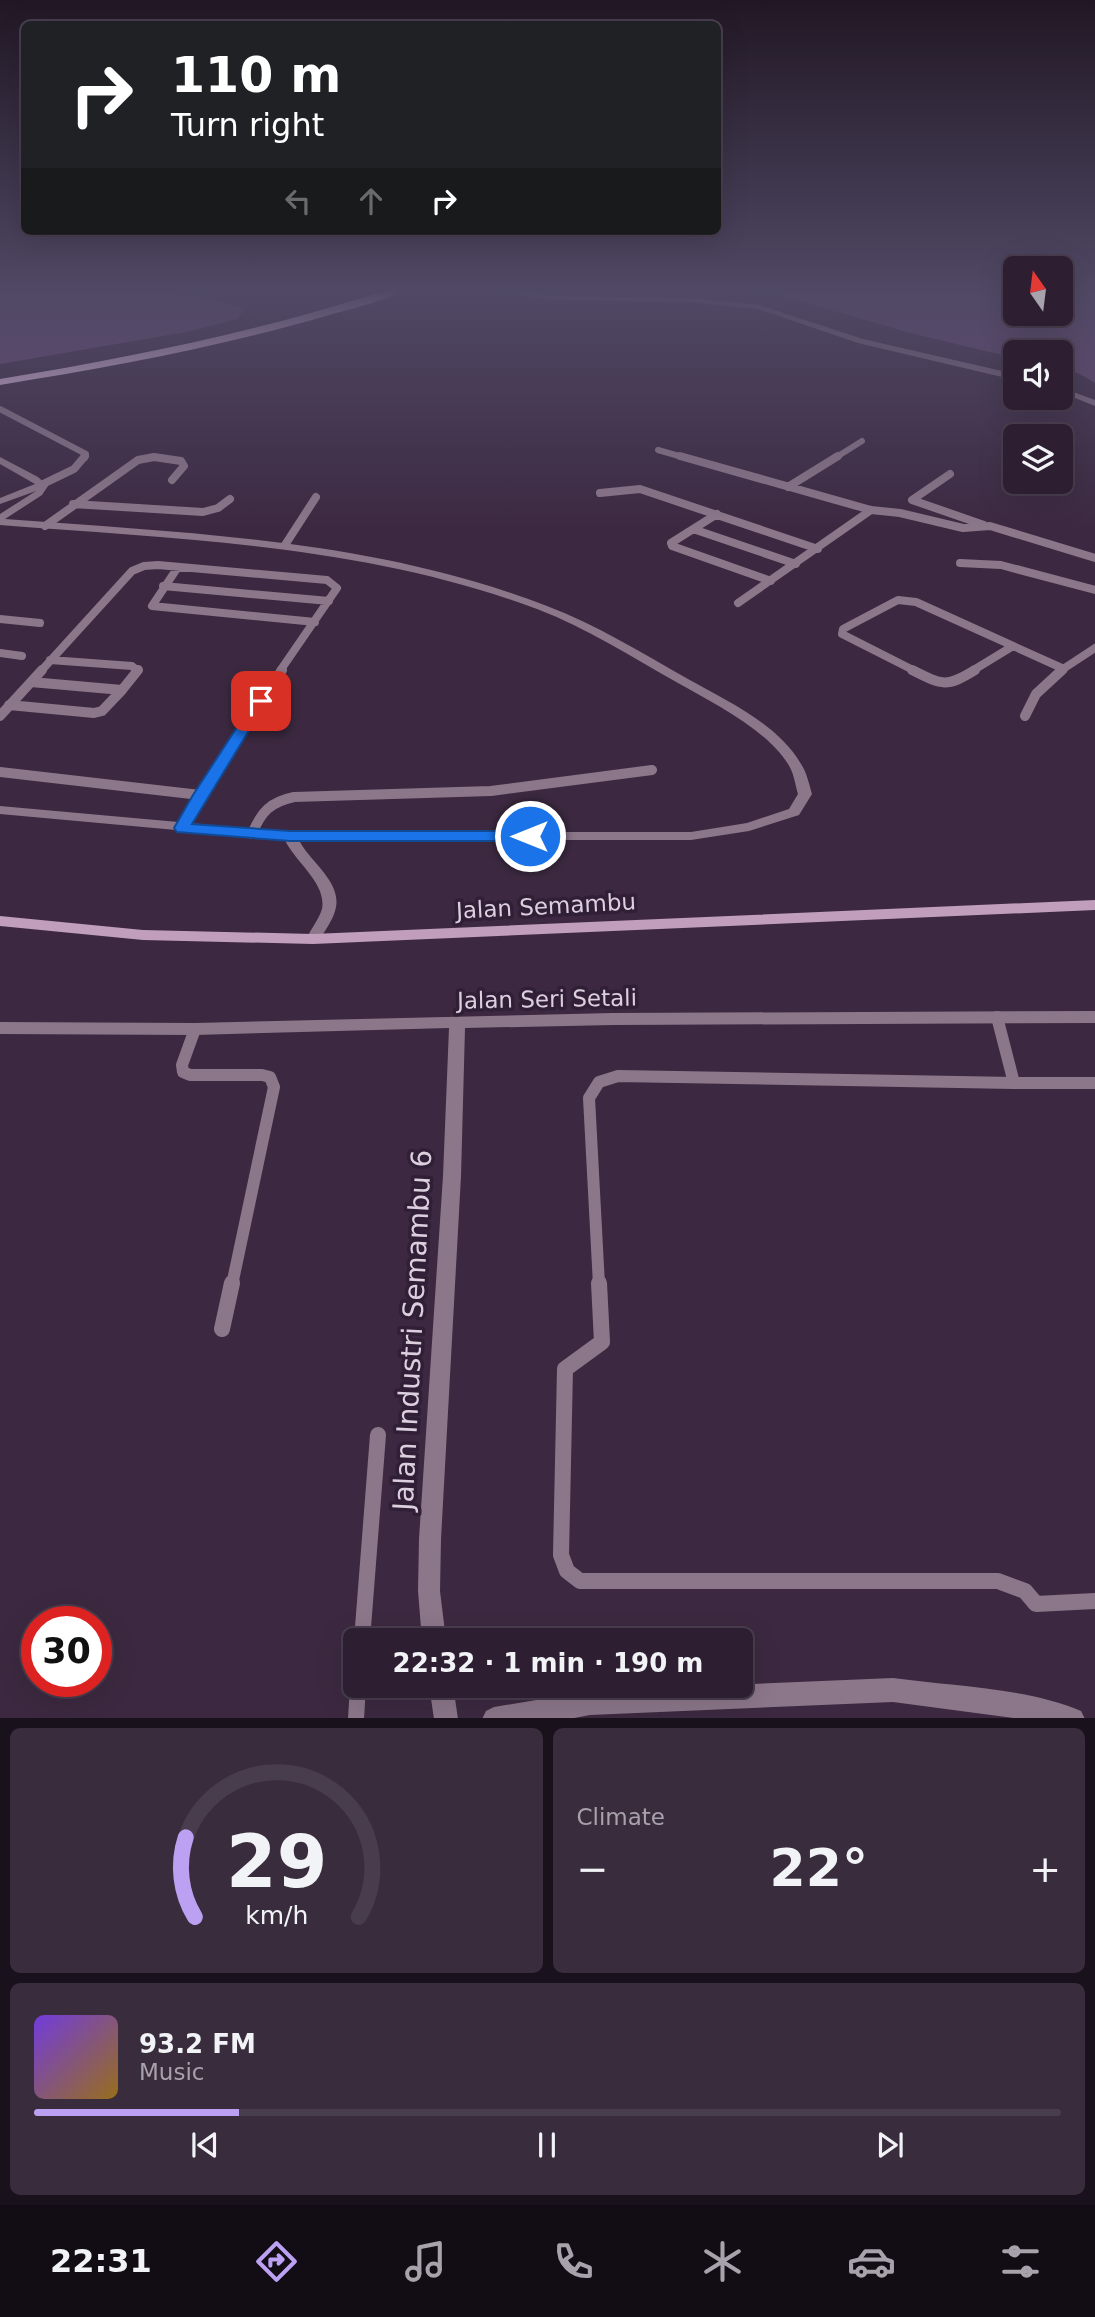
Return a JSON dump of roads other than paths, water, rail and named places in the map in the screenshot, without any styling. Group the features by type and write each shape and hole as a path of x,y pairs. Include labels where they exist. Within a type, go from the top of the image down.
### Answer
{"highway":[{"path":"0,383 68,369"}],"main road":[{"name":"Jalan Semambu","path":"0,921 143,935 313,939 1095,905"}],"street":[{"path":"982,369 1003,374"},
{"path":"1073,394 1095,403"},
{"path":"0,460 41,485"},
{"path":"0,501 41,485"},
{"path":"0,520 39,493 41,485"},
{"path":"0,520 285,545 415,568 542,607 630,651 766,734 795,764 805,794 794,811 749,827 691,836 290,836 0,810"},
{"path":"290,836 294,850 325,884 330,906 313,939"},
{"name":"Jalan Seri Setali","path":"0,1028 195,1029 626,1019 1095,1017"},
{"name":"Jalan Industri Semambu 6","path":"433,1628 429,1591 430,1539 452,1177 457,1024"},
{"path":"494,1718 590,1703 894,1690 1024,1707 1073,1718"},
{"path":"443,1698 446,1718"}],"lane":[{"path":"0,409 86,454 84,462 41,485"},
{"path":"788,487 862,441"},
{"path":"658,450 871,510 900,513 963,528 990,526"},
{"path":"45,526 138,460 154,457 181,461 184,466 172,480"},
{"path":"950,474 912,500 1095,558"},
{"path":"600,493 640,489 818,549"},
{"path":"285,545 317,497"},
{"path":"74,504 203,512 218,508 230,499"},
{"path":"738,603 871,510"},
{"path":"717,514 671,543 673,546 771,581"},
{"path":"693,529 796,564"},
{"path":"960,563 1001,565 1095,590"},
{"path":"0,716 132,571 151,565 327,580 337,588 200,795 182,828"},
{"path":"178,567 152,606 315,622"},
{"path":"163,586 329,601"},
{"path":"1013,646 955,682 946,684 936,682 842,634 843,629 898,600 907,600 1013,646 1064,669"},
{"path":"0,619 40,623"},
{"path":"1024,716 1035,694 1064,669 1095,648"},
{"path":"0,653 22,656"},
{"path":"9,705 94,713 102,711 137,674 138,669 132,666 50,660"},
{"path":"31,682 122,690"},
{"path":"252,834 261,812 280,799 491,791 652,770"},
{"path":"0,772 200,795"},
{"path":"997,1017 1014,1083"},
{"path":"195,1029 182,1065 183,1072 190,1075 262,1075 270,1077 274,1087 222,1329"},
{"path":"1095,1083 618,1076 598,1083 589,1098 602,1342 565,1369 561,1555 567,1571 580,1581 998,1581 1025,1591 1036,1604 1095,1601"},
{"path":"363,1628 378,1435"},
{"path":"356,1718 357,1698"}]}
